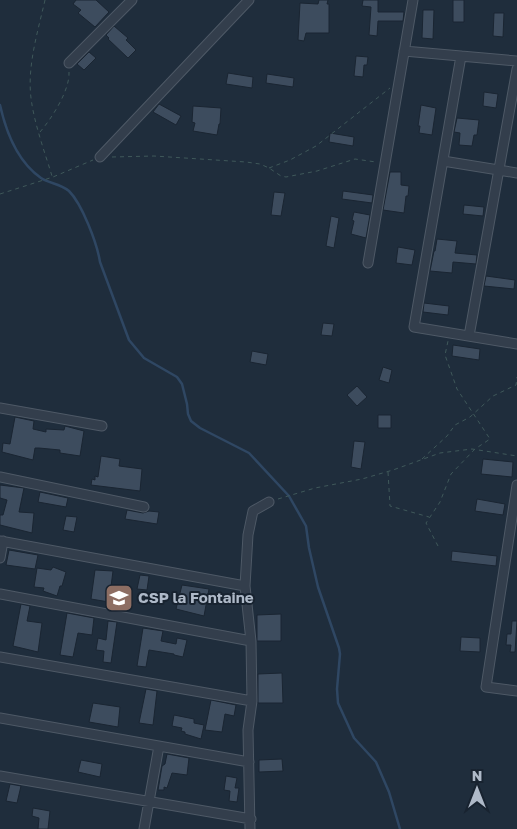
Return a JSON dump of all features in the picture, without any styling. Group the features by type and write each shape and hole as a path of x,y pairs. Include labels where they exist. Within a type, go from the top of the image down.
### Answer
{"street":[{"path":"69,64 132,0"},
{"path":"100,157 249,0"},
{"path":"368,263 413,0"},
{"path":"404,51 517,61"},
{"path":"461,56 414,327 517,344"},
{"path":"469,336 517,69"},
{"path":"443,161 517,173"},
{"path":"0,408 102,426"},
{"path":"0,477 144,506"},
{"path":"517,485 486,687 517,691"},
{"path":"0,776 148,802 250,824 248,730 252,701 251,640 245,586 248,535 253,511 268,502"},
{"path":"0,558 2,541 245,586"},
{"path":"0,594 251,640"},
{"path":"0,657 252,701"},
{"path":"0,718 249,762"},
{"path":"144,829 158,746"}],"path":[{"path":"45,0 30,86 31,100 52,177"},
{"path":"39,133 49,122 60,101 70,78 69,64"},
{"path":"269,168 290,160 316,146 356,113 374,102 399,79"},
{"path":"0,194 52,177 100,157 154,156 246,162 260,164 286,177 317,171 355,160 385,163"},
{"path":"438,546 426,524 440,502 451,474 475,449 490,439 457,389 444,355 450,333"},
{"path":"422,459 455,425 474,414 493,396 516,385 517,377"},
{"path":"268,502 315,488 362,480 440,452 475,449 517,456"},
{"path":"388,472 390,506 430,517"}],"building":[{"path":"76,0 96,0 109,12 95,27 78,13 81,10 73,4"},
{"path":"319,0 328,0 329,33 306,33 304,41 298,40 300,3 318,4"},
{"path":"363,0 378,0 378,12 404,12 403,21 378,21 377,36 369,35 371,7 362,6"},
{"path":"453,0 464,0 464,22 453,22"},
{"path":"423,10 434,10 433,39 422,38"},
{"path":"494,13 504,13 503,37 493,36"},
{"path":"114,26 128,38 126,40 136,50 128,58 106,35"},
{"path":"89,52 96,58 84,70 77,64"},
{"path":"356,56 368,57 367,65 364,65 363,77 354,76"},
{"path":"228,73 253,77 252,88 226,84"},
{"path":"267,74 294,78 293,87 266,83"},
{"path":"484,92 498,94 496,108 483,106"},
{"path":"159,104 181,116 176,125 153,112"},
{"path":"421,105 436,108 432,135 419,133"},
{"path":"193,106 221,108 217,135 193,131 195,123 192,122"},
{"path":"457,118 479,120 477,135 474,135 472,146 459,145 460,133 454,132"},
{"path":"330,133 354,137 353,146 329,142"},
{"path":"390,172 401,172 401,185 409,186 404,213 383,210"},
{"path":"343,191 373,195 372,203 342,199"},
{"path":"274,192 285,193 281,216 271,215"},
{"path":"464,205 484,207 483,216 463,214"},
{"path":"354,212 370,215 366,238 351,234"},
{"path":"331,216 339,218 334,248 326,246"},
{"path":"437,239 457,241 455,253 477,255 476,264 453,262 452,273 430,271"},
{"path":"398,247 415,250 412,265 396,263"},
{"path":"486,276 515,280 514,289 484,286"},
{"path":"424,303 449,306 448,315 423,312"},
{"path":"323,323 334,324 332,336 321,335"},
{"path":"453,345 480,349 479,360 452,356"},
{"path":"252,351 268,354 266,365 250,362"},
{"path":"383,367 392,370 389,383 379,380"},
{"path":"357,386 367,397 357,406 347,395"},
{"path":"378,415 391,415 391,428 378,428"},
{"path":"15,417 34,421 33,429 46,432 46,429 64,430 65,426 84,431 80,456 60,453 60,450 35,448 33,460 2,452 3,443 10,444"},
{"path":"354,441 365,442 361,469 351,467"},
{"path":"101,456 120,459 119,466 142,469 140,491 91,485 92,479 95,480 95,476 98,477"},
{"path":"483,459 513,462 512,477 481,474"},
{"path":"0,485 24,488 19,512 34,513 32,533 0,525 0,515 3,515 7,500 0,498"},
{"path":"40,492 68,498 66,507 38,502"},
{"path":"477,499 505,504 503,515 475,511"},
{"path":"127,510 143,513 149,511 159,512 157,524 125,519"},
{"path":"66,516 77,517 74,532 63,530"},
{"path":"9,550 38,555 35,569 6,565"},
{"path":"452,551 497,556 496,566 451,561"},
{"path":"53,567 66,572 57,596 43,591 44,588 34,587 37,568 51,570"},
{"path":"95,570 113,571 109,602 91,599"},
{"path":"140,575 149,576 147,590 137,589"},
{"path":"182,585 209,589 204,616 176,609"},
{"path":"21,604 30,606 27,621 42,623 38,652 13,646"},
{"path":"67,613 94,618 92,635 78,633 73,657 60,655"},
{"path":"281,614 281,641 257,641 257,615"},
{"path":"108,621 117,622 111,663 103,662 104,651 96,650 98,638 106,640"},
{"path":"512,621 517,621 515,652 510,652 511,645 506,645 507,634 511,634"},
{"path":"143,628 163,631 161,641 176,644 177,638 187,640 183,657 149,650 146,667 137,666"},
{"path":"461,637 480,638 480,652 460,651"},
{"path":"282,673 283,703 258,703 258,674"},
{"path":"146,689 157,691 153,725 139,723"},
{"path":"211,700 236,705 234,716 225,714 222,732 205,730"},
{"path":"93,703 120,707 118,727 89,722"},
{"path":"174,715 194,719 194,723 204,725 201,739 185,734 185,732 181,731 182,728 172,726"},
{"path":"167,754 189,758 187,775 172,773 167,788 164,787 164,790 158,790 162,766 165,764"},
{"path":"282,759 283,771 259,772 259,760"},
{"path":"81,760 102,764 100,777 78,772"},
{"path":"226,776 237,778 235,788 239,788 237,802 229,801 230,791 224,790"},
{"path":"10,784 21,786 17,803 6,801"},
{"path":"33,808 50,811 48,829 38,829 39,818 32,816"}],"waterway":[{"path":"0,105 14,146 26,164 41,178 62,186 69,191 84,214 129,340 144,358 177,377 182,384 191,421 200,428 249,453 289,496 306,526 318,587 339,648 338,703 354,738 376,762 389,792 400,829"}],"place":[{"name":"CSP la Fontaine","path":"119,598"}]}
